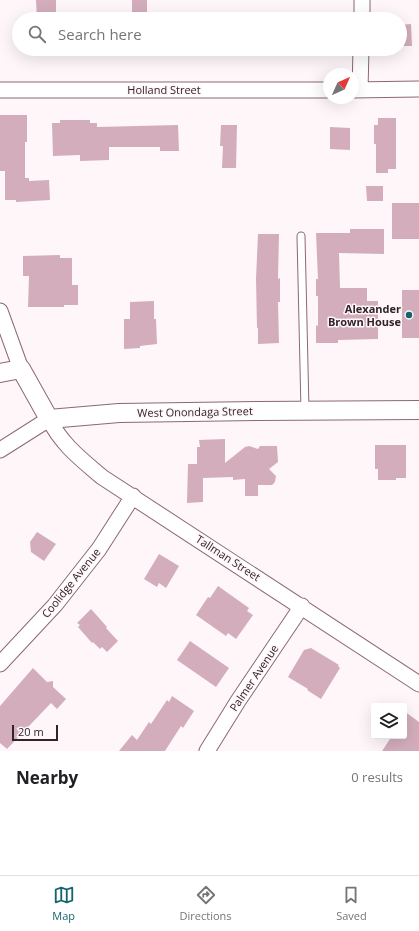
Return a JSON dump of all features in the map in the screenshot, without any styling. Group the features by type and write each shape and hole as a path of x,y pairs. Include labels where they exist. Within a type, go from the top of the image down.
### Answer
{"street":[{"path":"362,0 362,12"},
{"path":"359,69 360,56"},
{"path":"359,90 419,89"},
{"name":"Holland Street","path":"0,90 323,90"},
{"path":"0,311 21,369 50,419 0,450"},
{"path":"0,373 21,369"},
{"name":"West Onondaga Street","path":"50,419 118,413 419,410"},
{"name":"Tallman Street","path":"50,419 71,451 102,477 302,606 419,684"},
{"name":"Coolidge Avenue","path":"0,664 55,605 99,549 133,496"},
{"name":"Palmer Avenue","path":"207,751 238,701 302,606"}],"lane":[{"path":"301,236 305,411"}],"building":[{"path":"36,0 56,0 56,12 37,12"},
{"path":"132,0 147,0 147,12 132,12"},
{"path":"407,24 411,24 412,46 407,46"},
{"path":"0,115 27,115 25,178 29,178 29,181 49,180 50,200 16,202 16,200 5,200 5,171 0,171"},
{"path":"378,118 396,118 396,169 388,169 388,173 376,173 376,144 374,144 374,125 378,125"},
{"path":"60,120 90,120 90,123 97,123 97,127 178,125 179,151 160,151 160,147 109,147 109,160 80,161 80,155 53,156 52,123 60,123"},
{"path":"221,125 237,125 236,168 222,168 223,146 220,146"},
{"path":"330,127 350,128 350,150 330,149"},
{"path":"366,186 383,186 383,201 367,201"},
{"path":"392,203 419,203 419,239 392,239"},
{"path":"350,229 384,229 384,254 339,253 340,288 367,288 367,301 378,301 378,339 338,340 338,343 316,343 316,325 318,326 318,296 316,296 316,279 318,279 316,233 350,233"},
{"path":"258,234 279,234 279,343 258,344 256,279"},
{"path":"60,255 60,258 72,258 72,285 78,285 78,305 64,305 64,307 28,307 29,276 23,276 23,256"},
{"name":"Alexander Brown House","path":"402,290 419,290 419,338 402,338"},
{"path":"154,301 154,319 156,319 157,344 140,346 140,348 124,349 124,319 130,319 130,302"},
{"path":"225,439 225,463 245,447 249,446 258,449 260,446 277,446 278,462 269,469 276,476 275,482 272,485 258,485 258,496 245,496 245,479 233,480 233,477 203,478 203,502 187,503 188,464 197,464 197,447 200,447 199,440"},
{"path":"375,445 406,445 406,478 396,478 396,480 378,480 378,469 375,469"},
{"path":"37,532 56,544 44,561 31,552 30,542"},
{"path":"159,554 179,566 166,588 159,583 157,587 144,579"},
{"path":"218,586 249,608 247,611 253,615 236,639 228,633 226,636 196,615 208,597 210,598"},
{"path":"91,609 118,641 107,652 102,647 100,649 93,642 92,643 78,627 80,625 77,623"},
{"path":"190,641 229,668 216,687 177,660"},
{"path":"311,648 339,665 338,666 340,668 321,699 288,677 304,650"},
{"path":"33,668 47,682 53,681 53,687 66,699 57,709 51,703 7,749 0,743 0,706"},
{"path":"172,696 194,711 183,728 181,726 165,751 119,751 132,735 137,740 149,722 151,724 167,700 169,702"},
{"path":"407,713 419,722 419,751 382,751 390,739 407,739"}],"place":[{"name":"Alexander Brown House","path":"409,315"}]}
